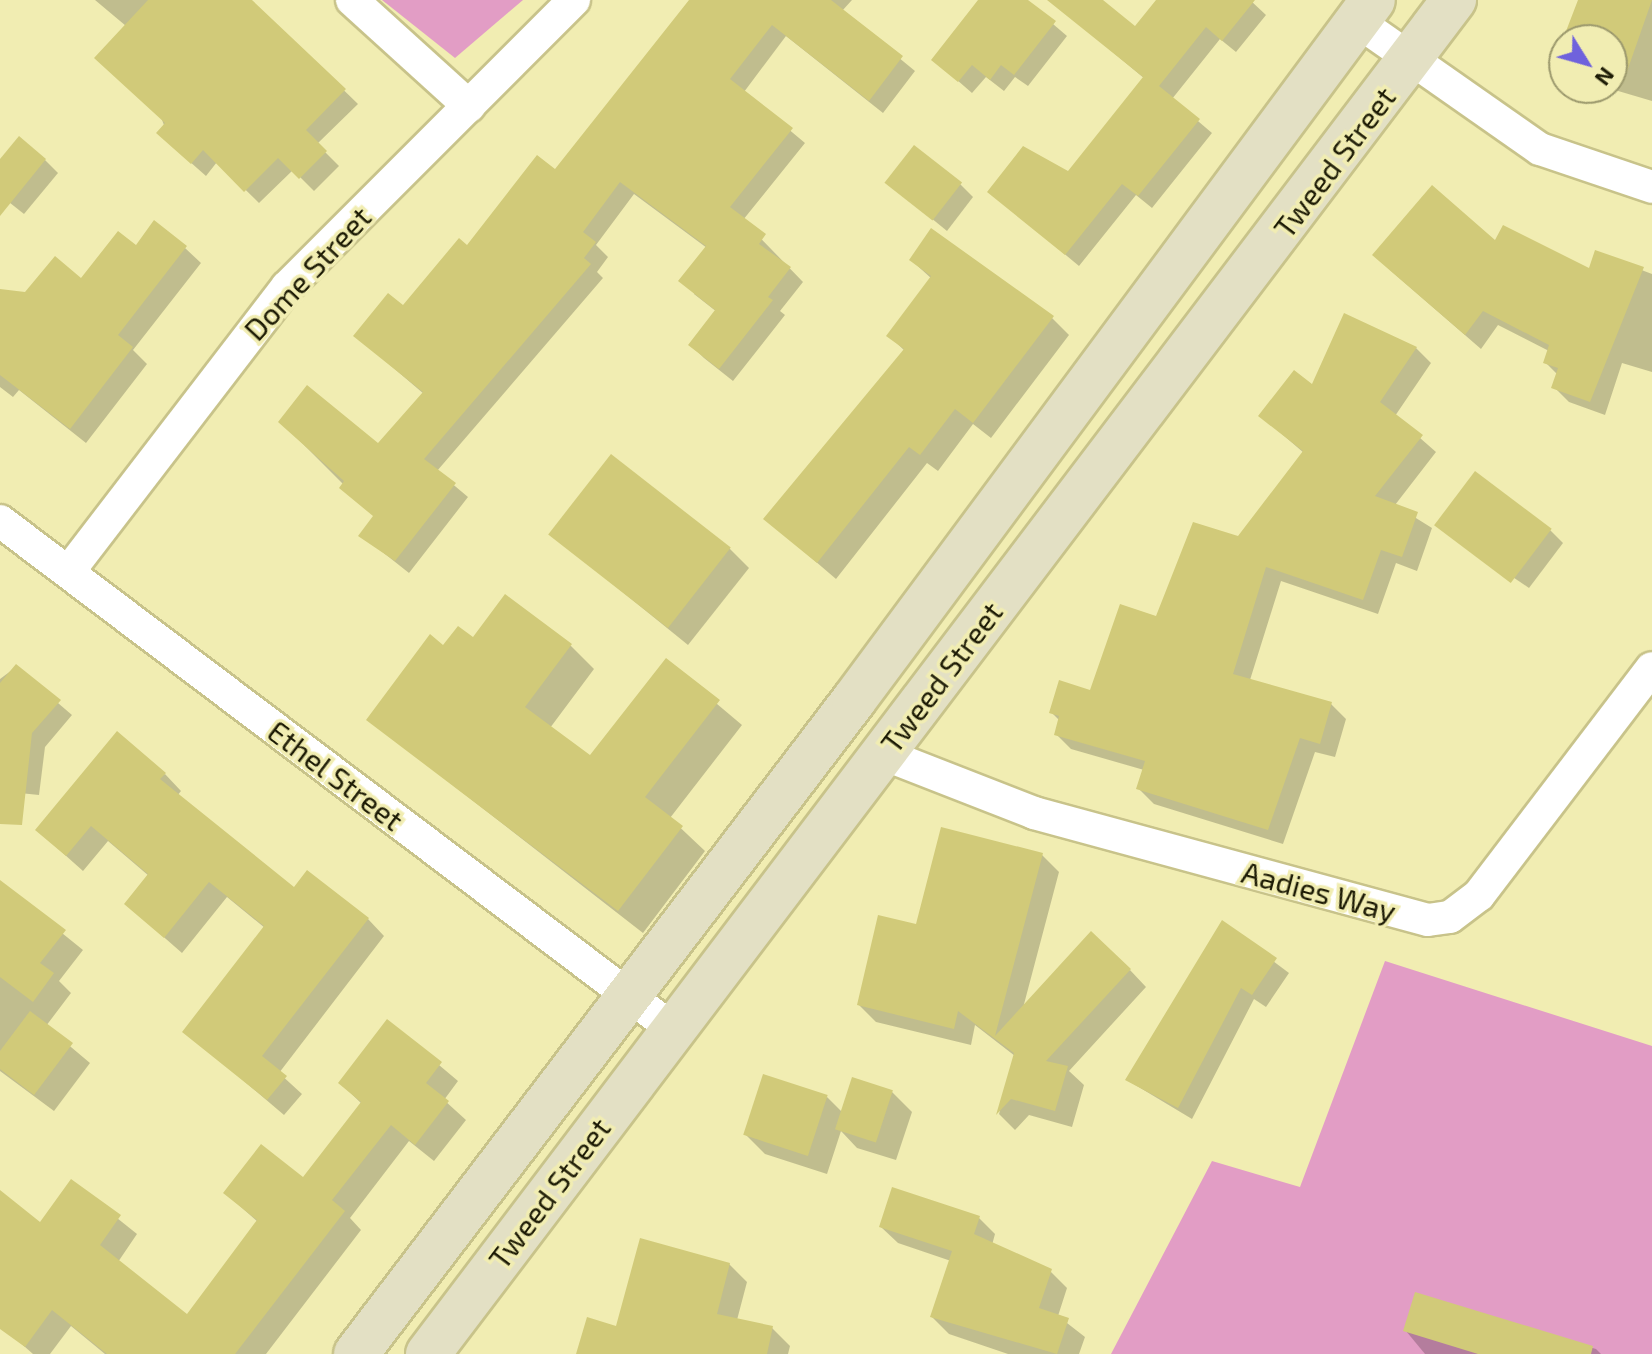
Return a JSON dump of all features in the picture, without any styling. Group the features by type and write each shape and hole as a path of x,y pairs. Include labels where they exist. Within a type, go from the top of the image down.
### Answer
{"main road":[{"name":"Tweed Street","path":"428,1354 1454,0"},
{"name":"Tweed Street","path":"356,1354 628,996 1365,10"}],"street":[{"path":"352,0 469,106"},
{"name":"Dome Street","path":"69,571 287,287 574,0"},
{"path":"1365,10 1411,60 1540,149 1652,187"},
{"name":"Ethel Street","path":"0,521 673,1029"},
{"name":"Aadies Way","path":"883,754 1034,813 1428,920 1450,917 1479,895 1652,668"}],"shaded area":[{"path":"382,0 523,0 455,58"},
{"path":"1385,961 1652,1046 1652,1354 1111,1354 1212,1161 1300,1187"}],"building":[{"path":"148,0 252,0 346,89 306,130 327,151 299,179 278,158 244,192 203,150 191,164 156,133 165,123 94,58"},
{"path":"689,0 831,0 903,56 869,101 772,25 730,79 793,128 730,207 766,234 759,244 791,267 768,297 773,300 719,369 688,345 715,310 678,281 706,246 620,182 583,232 596,242 584,258 591,264 424,459 456,483 395,561 358,536 373,516 339,488 344,481 278,422 307,385 378,443 423,392 353,336 388,293 403,305 459,238 467,245 537,155 555,169"},
{"path":"978,0 1028,0 1056,21 1014,75 1001,65 990,80 972,65 958,82 931,60"},
{"path":"1047,0 1103,0 1135,26 1156,0 1255,0 1222,41 1206,27 1159,86 1200,119 1138,196 1122,184 1065,255 987,192 1023,146 1068,171 1143,77"},
{"path":"1578,0 1652,0 1628,69 1628,24 1569,24"},
{"path":"19,136 46,159 0,216 0,159"},
{"path":"914,145 962,183 933,220 884,183"},
{"path":"1432,185 1495,240 1503,225 1589,268 1595,250 1644,267 1590,402 1551,388 1558,368 1543,363 1549,345 1483,311 1465,335 1372,255"},
{"path":"154,220 187,246 118,335 133,347 70,429 0,375 0,289 25,292 55,256 81,278 118,231 136,245"},
{"path":"931,228 1054,316 973,423 955,409 920,455 909,447 817,563 763,519 904,349 886,336 931,276 909,260"},
{"path":"1344,313 1417,347 1380,402 1423,435 1375,496 1418,512 1402,557 1381,550 1363,600 1266,567 1233,674 1332,702 1320,744 1300,738 1268,830 1136,789 1145,761 1054,735 1059,716 1049,713 1059,680 1090,690 1120,604 1156,616 1193,522 1238,536 1303,451 1258,416 1294,370 1312,384"},
{"path":"611,454 731,548 668,628 548,534"},
{"path":"1475,471 1552,529 1511,583 1434,525"},
{"path":"505,594 572,644 525,707 590,755 666,658 720,700 645,797 683,826 618,911 366,720 430,634 443,645 458,626 473,637"},
{"path":"16,664 61,700 32,733 22,825 0,824 0,683"},
{"path":"117,731 166,773 160,779 294,887 307,870 369,918 262,1056 287,1076 267,1100 182,1032 264,926 209,882 164,938 124,904 148,874 91,826 66,856 35,830"},
{"path":"941,827 1043,853 995,1036 1091,931 1131,969 1046,1061 1068,1066 1055,1111 1011,1099 996,1115 1014,1053 958,1011 954,1029 857,1005 878,915 916,924"},
{"path":"0,880 66,930 40,963 54,973 33,1002 0,977"},
{"path":"1222,920 1277,958 1252,995 1241,988 1178,1108 1125,1080"},
{"path":"30,1011 73,1043 34,1095 0,1069 0,1051"},
{"path":"387,1019 442,1062 426,1083 449,1101 415,1145 391,1125 332,1200 345,1211 235,1354 107,1354 52,1310 25,1347 0,1329 0,1190 40,1222 71,1179 121,1215 100,1245 187,1314 257,1220 223,1193 261,1144 303,1177 361,1102 338,1083"},
{"path":"763,1074 828,1095 808,1156 743,1135"},
{"path":"852,1077 893,1090 876,1143 835,1129"},
{"path":"892,1187 980,1216 974,1234 1052,1269 1039,1308 1069,1318 1057,1354 930,1317 952,1251 879,1227"},
{"path":"640,1238 730,1263 717,1314 773,1326 767,1354 576,1354 587,1317 616,1326"},
{"path":"1415,1292 1593,1346 1591,1354 1478,1354 1403,1331"}]}
